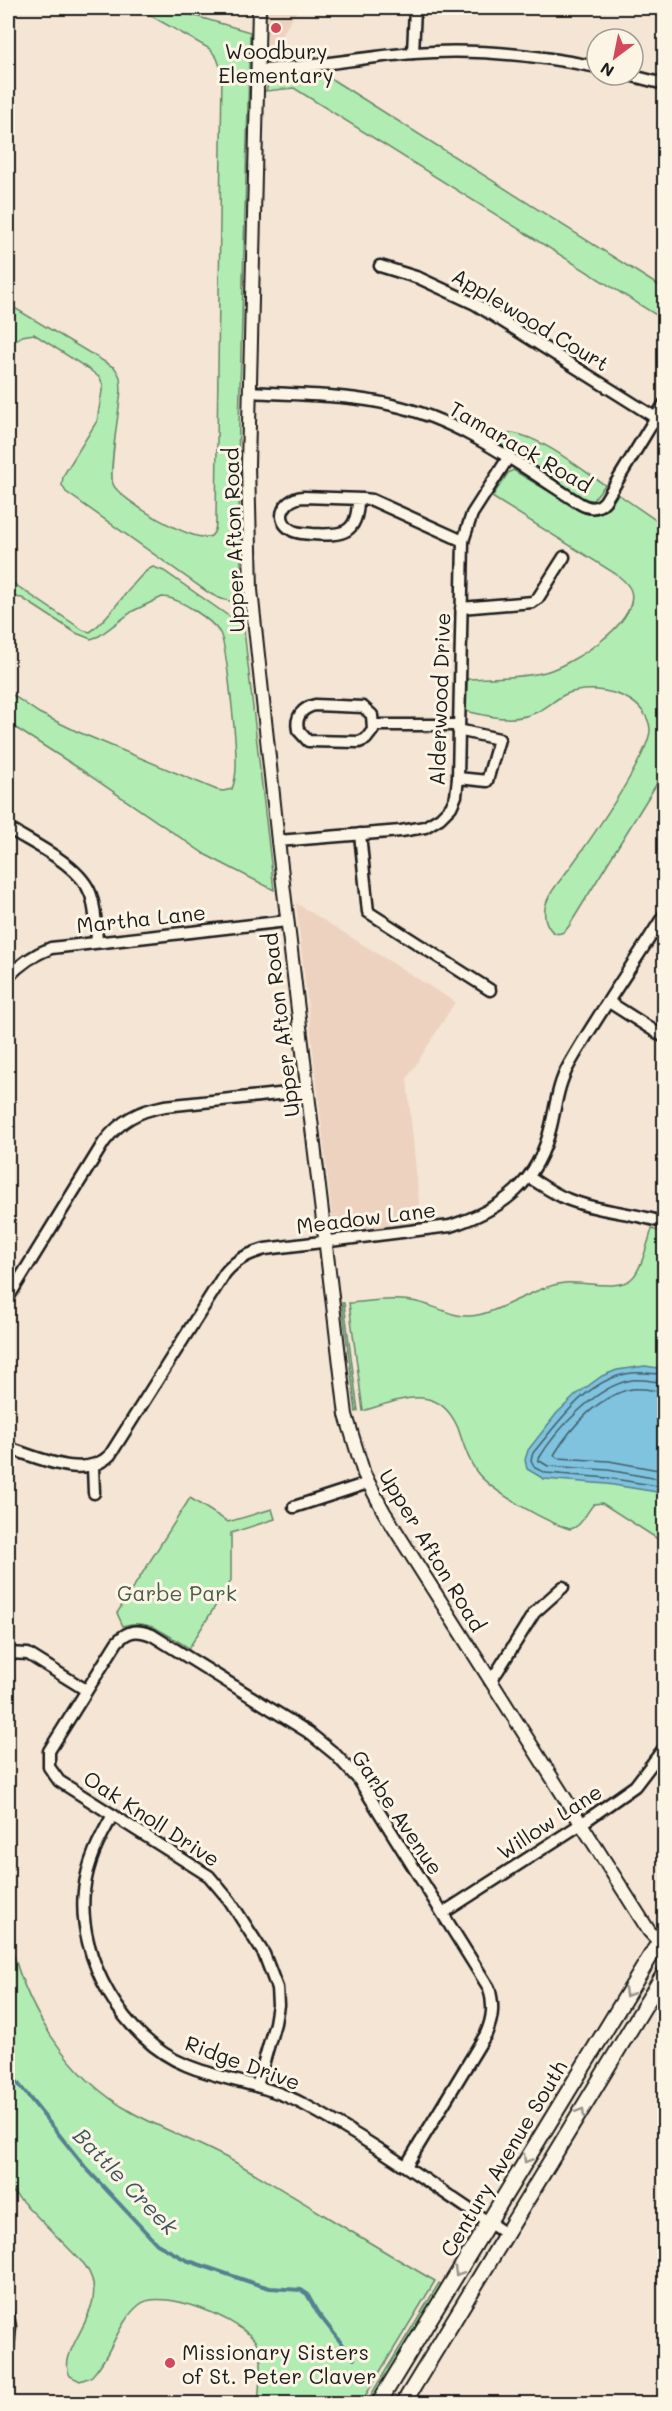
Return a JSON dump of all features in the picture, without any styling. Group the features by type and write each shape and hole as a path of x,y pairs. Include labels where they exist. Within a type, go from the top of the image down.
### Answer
{"main road":[{"name":"Century Avenue South","path":"378,2403 663,1941"},
{"name":"Century Avenue South","path":"403,2403 664,1974"}],"street":[{"name":"Upper Afton Road","path":"259,8 248,506 251,590 344,1407 368,1483 404,1546 649,1931 663,1941"},
{"path":"413,53 415,8"},
{"path":"258,70 413,53 484,52 548,58 585,65"},
{"path":"645,79 664,84"},
{"name":"Applewood Court","path":"380,266 419,278 475,304 660,420"},
{"name":"Tamarack Road","path":"250,392 359,399 394,405 423,414 451,426 508,458 579,503 596,508 606,499 660,420"},
{"path":"660,420 664,404"},
{"name":"Alderwood Drive","path":"278,841 411,830 436,821 453,803 458,778 463,542 472,514 508,458"},
{"path":"358,499 356,520 351,527 340,534 299,533 290,529 283,520 284,506 296,497 358,499 381,503 463,542"},
{"path":"461,608 533,602 538,598 564,557"},
{"path":"355,705 369,712 374,725 369,737 359,742 315,743 302,737 297,723 301,712 312,706 355,705"},
{"path":"374,725 458,728 499,739 487,780 458,778"},
{"path":"8,828 74,870 84,882 94,907 97,942"},
{"path":"360,834 368,912 490,990"},
{"name":"Meadow Lane","path":"93,1467 110,1455 225,1273 236,1261 250,1253 265,1249 450,1227 473,1219 515,1193 530,1178 547,1142 556,1098 568,1067 664,915"},
{"name":"Martha Lane","path":"8,977 19,964 34,954 51,948 287,921"},
{"path":"609,1002 664,1036"},
{"path":"8,1298 104,1142 131,1116 147,1109 165,1106 307,1091"},
{"path":"530,1178 564,1198 580,1204 634,1214 664,1223"},
{"path":"8,1448 68,1466 93,1467 94,1493"},
{"path":"294,1507 368,1483"},
{"path":"490,1681 534,1612 563,1587"},
{"name":"Garbe Avenue","path":"86,1690 117,1641 124,1634 141,1631 152,1635 323,1743 352,1773 489,1988 493,2004 491,2022 406,2166"},
{"path":"8,1653 28,1654 86,1690"},
{"name":"Oak Knoll Drive","path":"86,1690 49,1751 49,1767 59,1781 209,1876 230,1901 264,1954 278,1988 275,2023 256,2086"},
{"name":"Willow Lane","path":"443,1913 581,1824 635,1786 664,1748"},
{"name":"Ridge Drive","path":"113,1815 93,1853 84,1892 84,1920 88,1941 101,1978 124,2017 137,2031 171,2057 186,2065 285,2094 305,2105 406,2166 506,2234"},
{"path":"8,2316 10,2327 8,2348"}],"shaded area":[{"name":"Woodbury Elementary","path":"267,8 299,8 268,56 267,52"},
{"path":"296,903 455,1002 407,1079 421,1222 342,1231 333,1224"}],"green space":[{"path":"137,8 168,8 250,32 238,461 242,596 236,601 224,600 209,593 66,492 62,485 63,476 97,421 103,385 100,378 90,370 34,334 22,336 8,345 8,304 115,368 120,377 121,389 113,454 113,484 118,491 143,510 175,528 203,537 213,534 216,521 222,72 217,58 210,49"},
{"path":"322,73 664,289 664,320 294,88 266,91 269,82 274,79"},
{"path":"513,433 548,447 605,485 593,500 584,499 492,442 499,436"},
{"path":"513,470 585,513 601,513 618,494 664,526 664,772 569,926 559,933 551,930 546,920 545,908 549,897 591,838 630,777 648,741 650,729 646,716 634,702 618,694 597,690 571,692 541,710 522,717 504,718 466,711 467,679 532,675 567,663 583,654 613,630 631,604 630,588 616,574 492,497 508,473"},
{"path":"153,567 164,571 240,624 244,630 274,890 206,855 8,723 8,692 39,713 76,731 217,790 232,789 236,775 236,756 228,676 220,633 209,621 185,605 162,597 133,611 99,636 91,639 76,633 22,598 15,597 8,601 8,588 14,584 83,630 90,632 98,626 140,577"},
{"path":"652,1229 664,1233 664,1543 602,1503 594,1504 581,1522 570,1529 519,1505 493,1488 476,1471 450,1413 440,1404 429,1399 404,1399 363,1411 349,1303 403,1300 421,1303 457,1315 470,1316 492,1311 540,1290 564,1283 599,1285 625,1283 635,1275 641,1263"},
{"path":"342,1303 344,1303 358,1411 356,1412"},
{"name":"Garbe Park","path":"190,1498 228,1522 272,1509 275,1519 231,1533 231,1581 189,1648 149,1626 132,1624 123,1626 117,1613"},
{"path":"8,1931 24,1985 51,2036 68,2059 109,2098 133,2113 233,2161 435,2281 361,2403 259,2403 261,2358 257,2344 250,2335 202,2309 165,2300 150,2300 131,2312 104,2360 91,2377 80,2381 70,2376 67,2365 70,2353 90,2311 93,2296 92,2280 84,2264 8,2187"},
{"path":"439,2283 442,2285 370,2403 366,2403"}],"water":[{"path":"645,1366 664,1369 664,1493 607,1484 544,1479 527,1469 525,1460 528,1450 557,1413 577,1394 602,1376 617,1370"}],"waterway":[{"name":"Battle Creek","path":"8,2071 85,2167 157,2244 186,2260 256,2284 270,2288 301,2290 307,2294 317,2312 354,2359"}],"place":[{"name":"Woodbury Elementary","path":"276,28"},
{"name":"Missionary Sisters of St. Peter Claver","path":"170,2363"}]}
